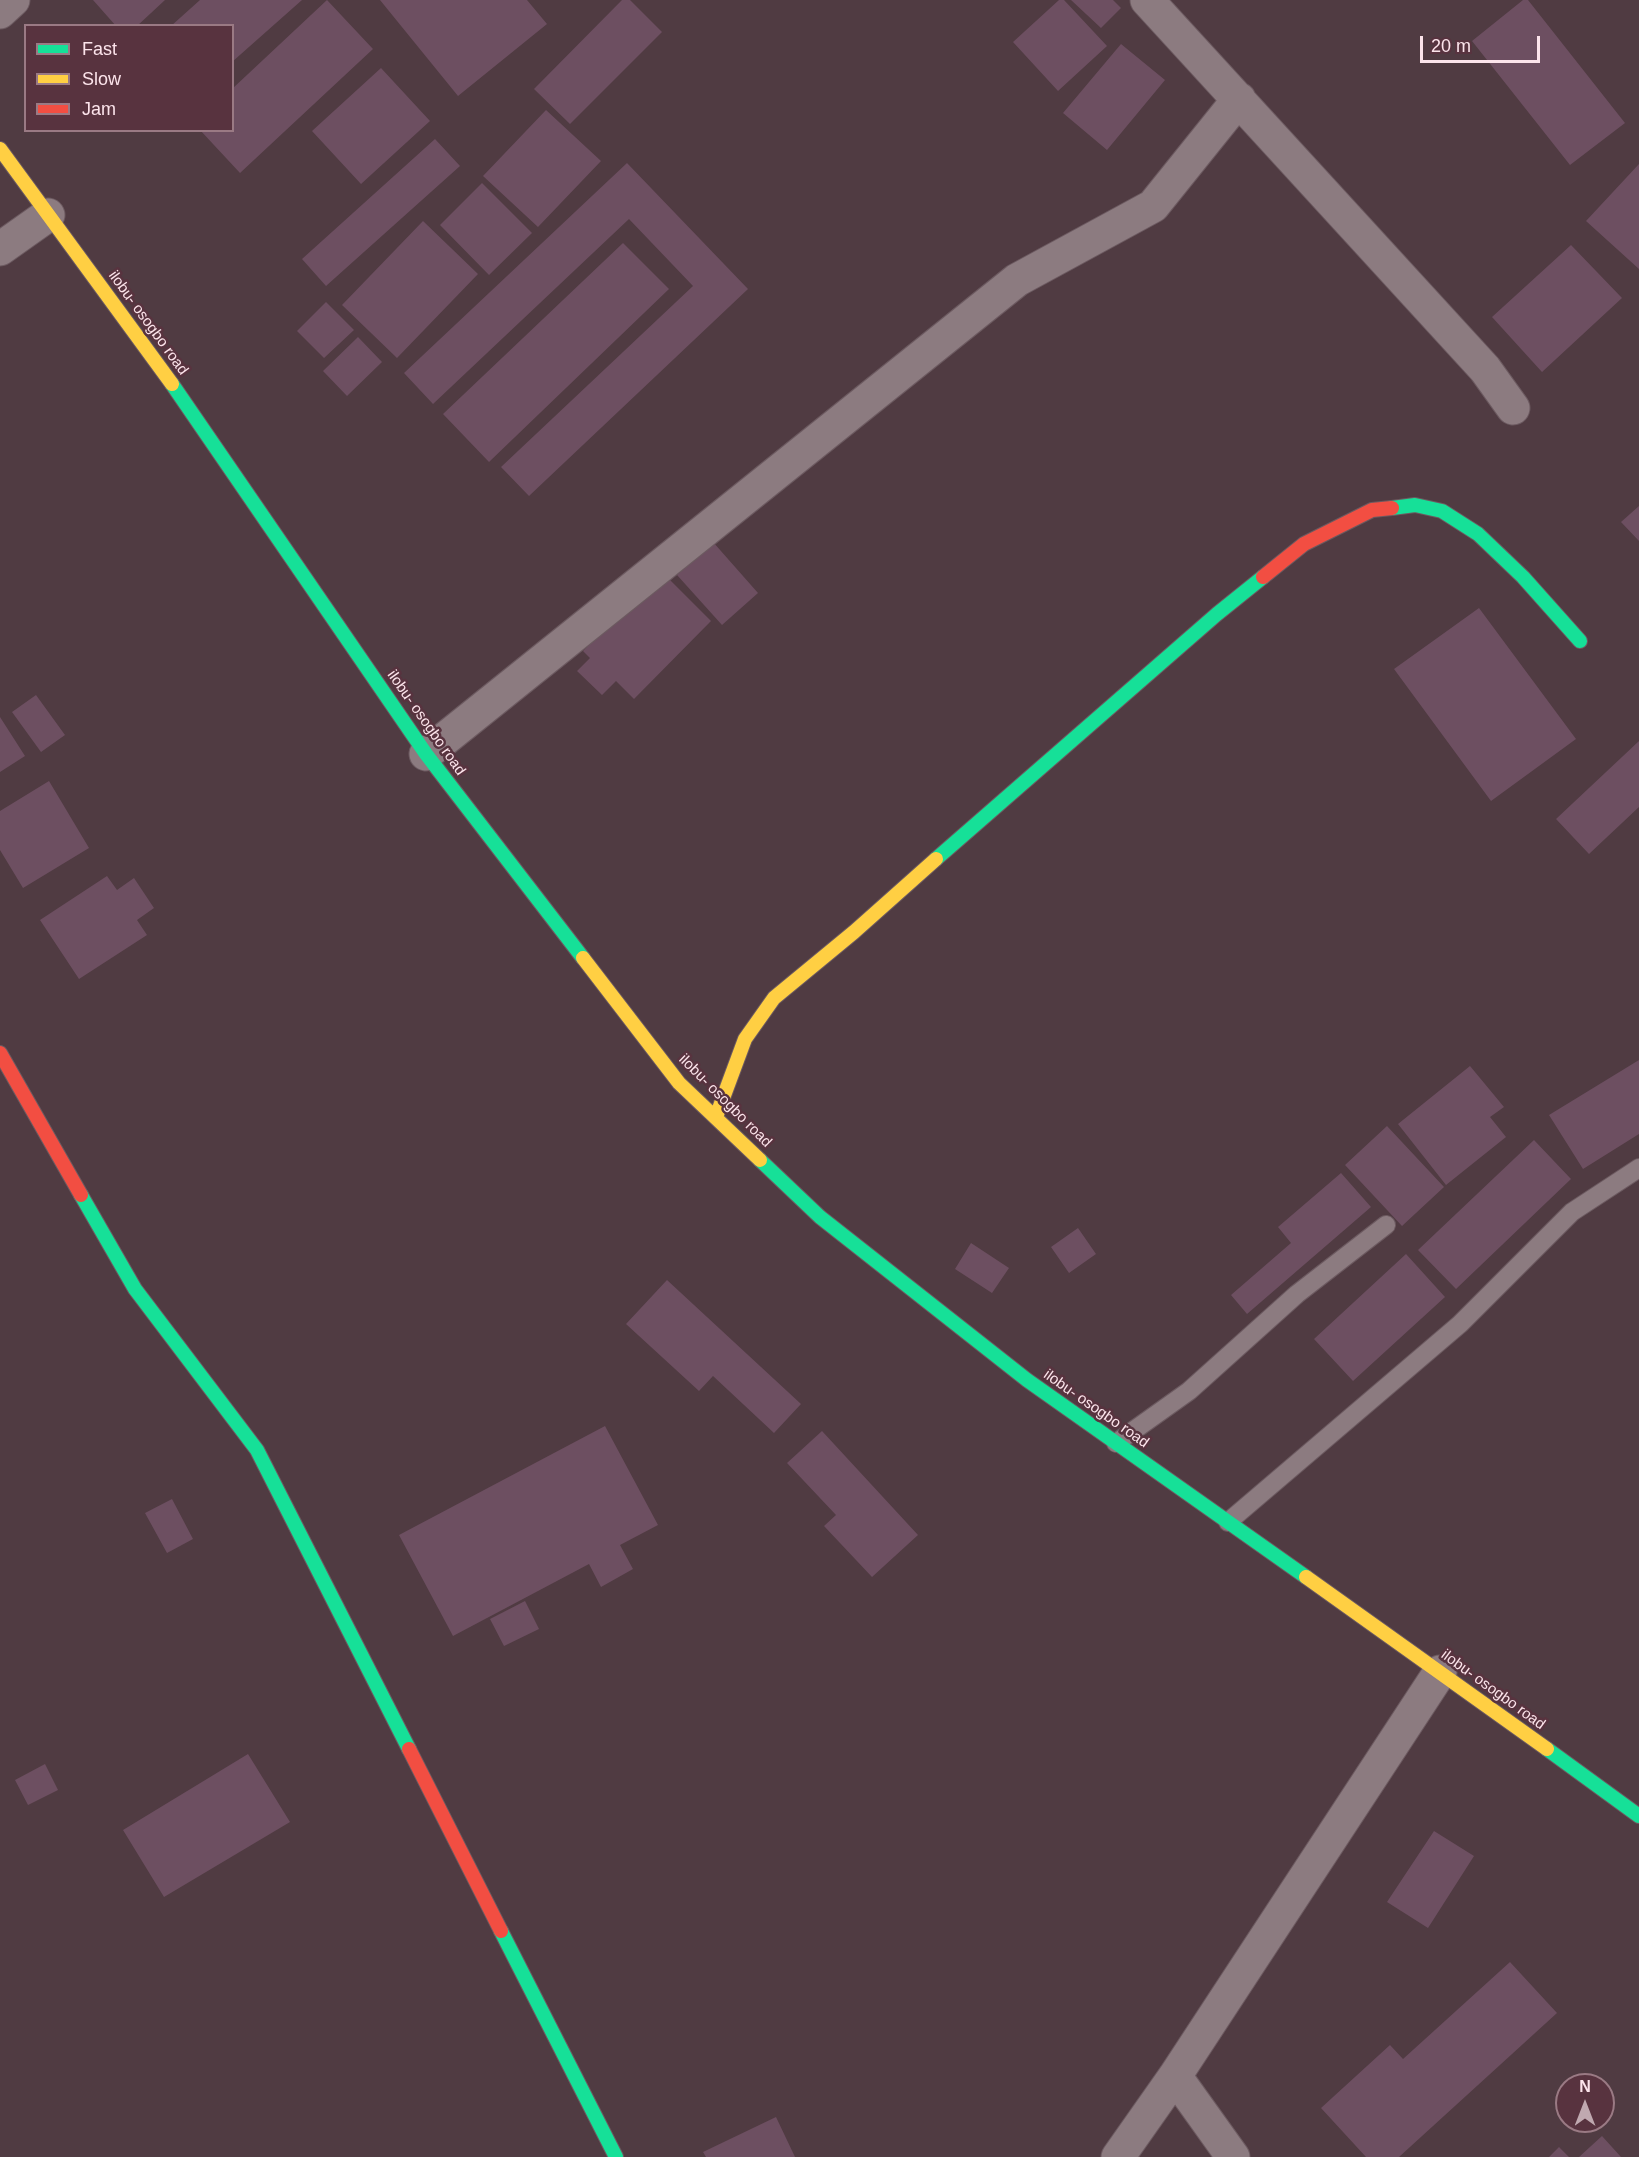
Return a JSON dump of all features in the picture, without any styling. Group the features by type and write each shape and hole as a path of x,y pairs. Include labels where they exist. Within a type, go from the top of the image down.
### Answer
{"street":[{"path":"0,12 13,0"},
{"path":"1147,0 1485,369 1514,408"},
{"path":"426,754 1017,280 1153,206 1239,99"},
{"name":"ilobu- osogbo road","path":"0,149 173,385 426,754 679,1083 820,1217 1028,1380 1639,1816"},
{"path":"0,249 48,215"},
{"path":"716,1117 745,1038 774,998 854,932 1208,621 1304,544 1372,510 1415,505 1442,511 1478,534 1524,577 1580,641"},
{"path":"0,1053 135,1289 257,1450 616,2157"},
{"path":"1118,2157 1175,2076 1440,1672"},
{"path":"1175,2076 1233,2157"}],"lane":[{"path":"1228,1522 1460,1324 1572,1212 1639,1168"},
{"path":"1116,1443 1189,1391 1297,1294 1386,1225"}],"building":[{"path":"93,0 165,0 139,24 114,24"},
{"path":"200,0 302,0 234,60 234,24 173,24"},
{"path":"327,0 373,49 240,173 202,132 234,132 234,87"},
{"path":"380,0 527,0 547,24 458,96"},
{"path":"622,0 630,0 662,32 570,124 534,89"},
{"path":"1059,0 1064,0 1107,46 1058,91 1013,42"},
{"path":"1071,0 1113,0 1121,8 1101,28"},
{"path":"1523,0 1528,0 1625,123 1570,165 1472,41"},
{"path":"1121,44 1165,80 1107,150 1063,113"},
{"path":"381,68 430,121 361,184 312,131"},
{"path":"546,110 601,161 538,227 483,176"},
{"path":"435,139 460,166 326,286 302,259"},
{"path":"627,163 748,289 529,496 501,467 693,286 629,219 433,404 404,373"},
{"path":"1639,164 1639,269 1586,221"},
{"path":"482,183 532,233 489,275 440,225"},
{"path":"423,221 478,274 397,358 342,305"},
{"path":"623,243 669,289 489,462 443,414"},
{"path":"1571,245 1622,298 1542,372 1492,317"},
{"path":"326,302 354,330 324,358 297,331"},
{"path":"358,337 382,362 347,396 323,371"},
{"path":"1639,506 1639,541 1621,522"},
{"path":"713,542 758,593 722,625 677,575"},
{"path":"662,572 711,621 634,699 616,681 602,695 577,671 590,658 583,651"},
{"path":"1479,608 1576,739 1491,801 1394,669"},
{"path":"36,695 65,735 41,752 12,712"},
{"path":"0,717 25,756 0,772"},
{"path":"1639,741 1639,807 1589,854 1556,819"},
{"path":"49,781 89,848 23,888 0,850 0,811"},
{"path":"107,876 117,890 134,878 154,908 137,920 147,935 79,979 40,920"},
{"path":"1639,1060 1639,1134 1583,1169 1549,1115"},
{"path":"1470,1066 1504,1107 1490,1117 1506,1137 1446,1185 1398,1124"},
{"path":"1387,1126 1444,1187 1402,1226 1345,1165"},
{"path":"1534,1140 1571,1179 1456,1289 1418,1250"},
{"path":"1341,1173 1371,1207 1247,1314 1231,1295 1291,1243 1278,1227"},
{"path":"1078,1228 1096,1254 1069,1273 1051,1247"},
{"path":"971,1243 1009,1268 992,1293 955,1269"},
{"path":"1406,1254 1445,1297 1353,1381 1314,1339"},
{"path":"667,1280 801,1404 774,1433 713,1376 699,1391 626,1324"},
{"path":"605,1426 658,1525 620,1545 633,1569 601,1587 589,1564 453,1636 399,1535"},
{"path":"822,1431 918,1535 872,1577 824,1526 836,1515 787,1463"},
{"path":"172,1499 193,1539 167,1553 145,1513"},
{"path":"525,1601 539,1629 504,1646 490,1619"},
{"path":"248,1754 290,1822 164,1897 123,1830"},
{"path":"45,1764 58,1790 28,1805 15,1780"},
{"path":"1434,1831 1474,1856 1428,1928 1387,1902"},
{"path":"1510,1962 1557,2013 1399,2157 1366,2157 1321,2108 1390,2045 1403,2059"},
{"path":"776,2117 795,2157 706,2157 703,2152"},
{"path":"1602,2136 1621,2157 1579,2157"},
{"path":"1559,2147 1569,2157 1549,2157"}],"traffic: fast":[{"path":"172,384 426,754 583,958"},
{"path":"1392,508 1415,505 1442,511 1478,534 1523,577 1580,641"},
{"path":"936,859 1217,614 1263,577"},
{"path":"760,1160 820,1217 1027,1380 1306,1577"},
{"path":"81,1195 135,1289 257,1450 409,1749"},
{"path":"1547,1749 1639,1816"},
{"path":"501,1931 616,2157"}],"traffic: slow":[{"path":"0,149 172,384"},
{"path":"716,1117 745,1039 774,998 854,932 936,859"},
{"path":"583,958 679,1083 760,1160"},
{"path":"1306,1577 1547,1749"}],"traffic: jam":[{"path":"1263,577 1304,544 1372,510 1392,508"},
{"path":"0,1053 81,1195"},
{"path":"409,1749 501,1931"}]}
